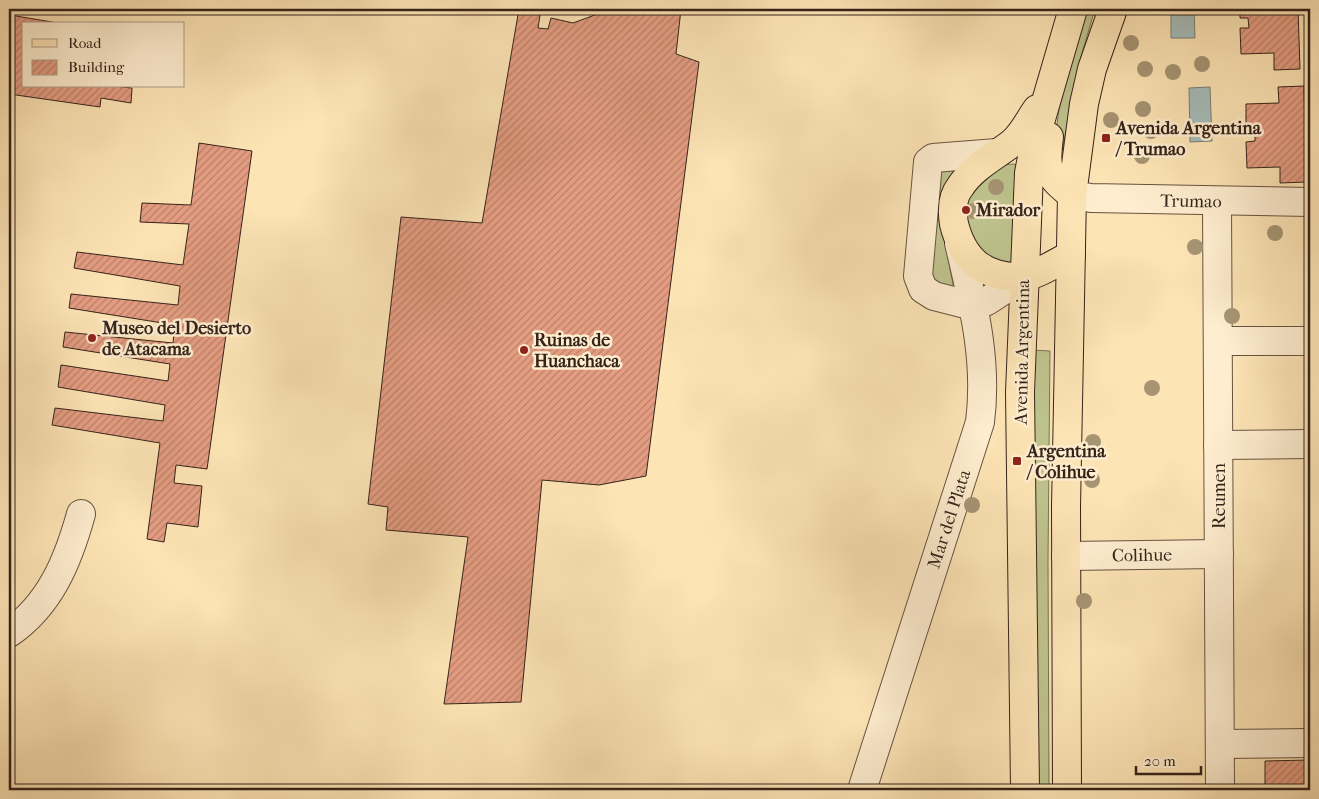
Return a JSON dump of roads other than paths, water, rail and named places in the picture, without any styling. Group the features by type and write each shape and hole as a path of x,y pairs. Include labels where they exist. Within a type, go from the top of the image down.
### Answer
{"main road":[{"name":"Avenida Argentina","path":"1026,790 1020,392 1024,334 1024,277 1029,174 1036,136 1073,9"},
{"path":"1067,790 1066,556 1072,194 1086,95 1092,69 1113,9"},
{"path":"1048,94 1030,117 1021,135 984,162 959,188 953,202 953,219 959,243 970,258 982,268 992,273 1024,277 1071,255"},
{"path":"1048,94 1052,120 1046,164 1050,175 1072,194"}],"street":[{"path":"997,153 933,158 928,162 918,276 923,289 934,296 973,306 988,301 1024,277"},
{"name":"Trumao","path":"1072,194 1091,198 1217,202 1310,202"},
{"name":"Reumen","path":"1217,202 1220,790"},
{"name":"Mar del Plata","path":"862,790 980,422 984,382 981,348 959,243"},
{"path":"1218,341 1310,341"},
{"path":"1218,445 1310,444"},
{"path":"9,633 40,605 49,591 70,551 81,514"},
{"name":"Colihue","path":"1066,556 1219,554"},
{"path":"1220,744 1310,743"}],"water":[{"path":"1171,9 1194,9 1195,38 1171,38"},
{"path":"1210,87 1212,141 1190,142 1189,88"}],"place":[{"name":"Avenida Argentina / Trumao","path":"1106,138"},
{"name":"Mirador","path":"966,210"},
{"name":"Museo del Desierto de Atacama","path":"92,338"},
{"name":"Ruinas de Huanchaca","path":"524,350"},
{"name":"Argentina / Colihue","path":"1017,461"}]}
